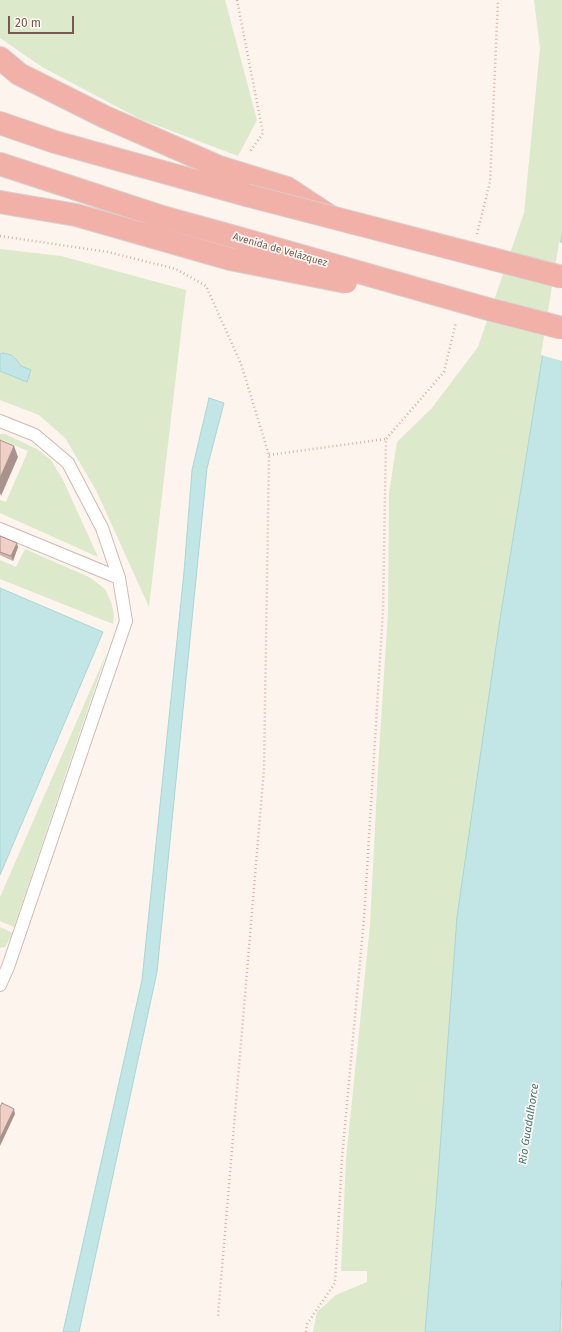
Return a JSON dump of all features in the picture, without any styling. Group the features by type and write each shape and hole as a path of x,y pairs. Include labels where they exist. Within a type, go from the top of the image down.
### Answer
{"highway":[{"path":"0,58 19,74 105,117 219,167 248,176 330,216 562,277"},
{"path":"0,123 56,142 248,176"},
{"name":"Avenida de Velázquez","path":"0,164 159,216 488,309 562,328"},
{"path":"0,202 76,215 230,259 488,309"}],"lane":[{"path":"0,421 35,435 68,463 102,528 119,578 126,621 4,965 0,985"},
{"path":"0,529 119,578"}],"path":[{"path":"237,0 264,133 248,176"},
{"path":"0,236 108,252 176,269 206,286 241,364 269,455 264,768 218,1316"},
{"path":"269,455 386,439 383,610 365,910 342,1158 336,1283 307,1324 306,1332"}],"green space":[{"path":"0,0 225,0 257,120 238,156 140,119 42,67 0,38"},
{"path":"534,0 562,0 562,235 500,619 436,1203 425,1332 313,1332 317,1312 336,1295 367,1282 367,1271 341,1271 346,1159 370,925 388,612 389,493 397,442 432,408 478,347 524,213 540,48"},
{"path":"0,249 61,256 186,290 149,607 96,490 65,438 39,415 0,400 0,371 27,381 21,366 16,359 3,353 0,354"},
{"path":"0,434 5,434 37,449 51,460 63,480 98,557 0,513 0,500 6,502 28,451 0,439"},
{"path":"25,549 89,577 105,589 111,602 114,614 113,624 0,579 0,560 16,567"},
{"path":"107,652 14,927 0,921 0,897"},
{"path":"0,927 13,933 5,947 0,948"},
{"path":"562,1267 562,1332 560,1332"}],"water":[{"name":"Río Guadalhorce","path":"562,235 562,1267 560,1332 425,1332 457,917 500,619"},
{"path":"3,353 11,355 21,366 31,370 27,382 0,371 0,354"},
{"path":"209,398 224,403 207,468 157,972 79,1332 63,1332 142,980 184,572 192,470"},
{"path":"0,588 103,632 0,875"}],"pier":[{"path":"559,242 562,243 562,361 541,355"}],"building":[{"path":"0,440 14,446 0,478"},
{"path":"0,536 17,543 11,556 0,552"},
{"path":"2,1103 14,1109 0,1138 0,1107"}]}
